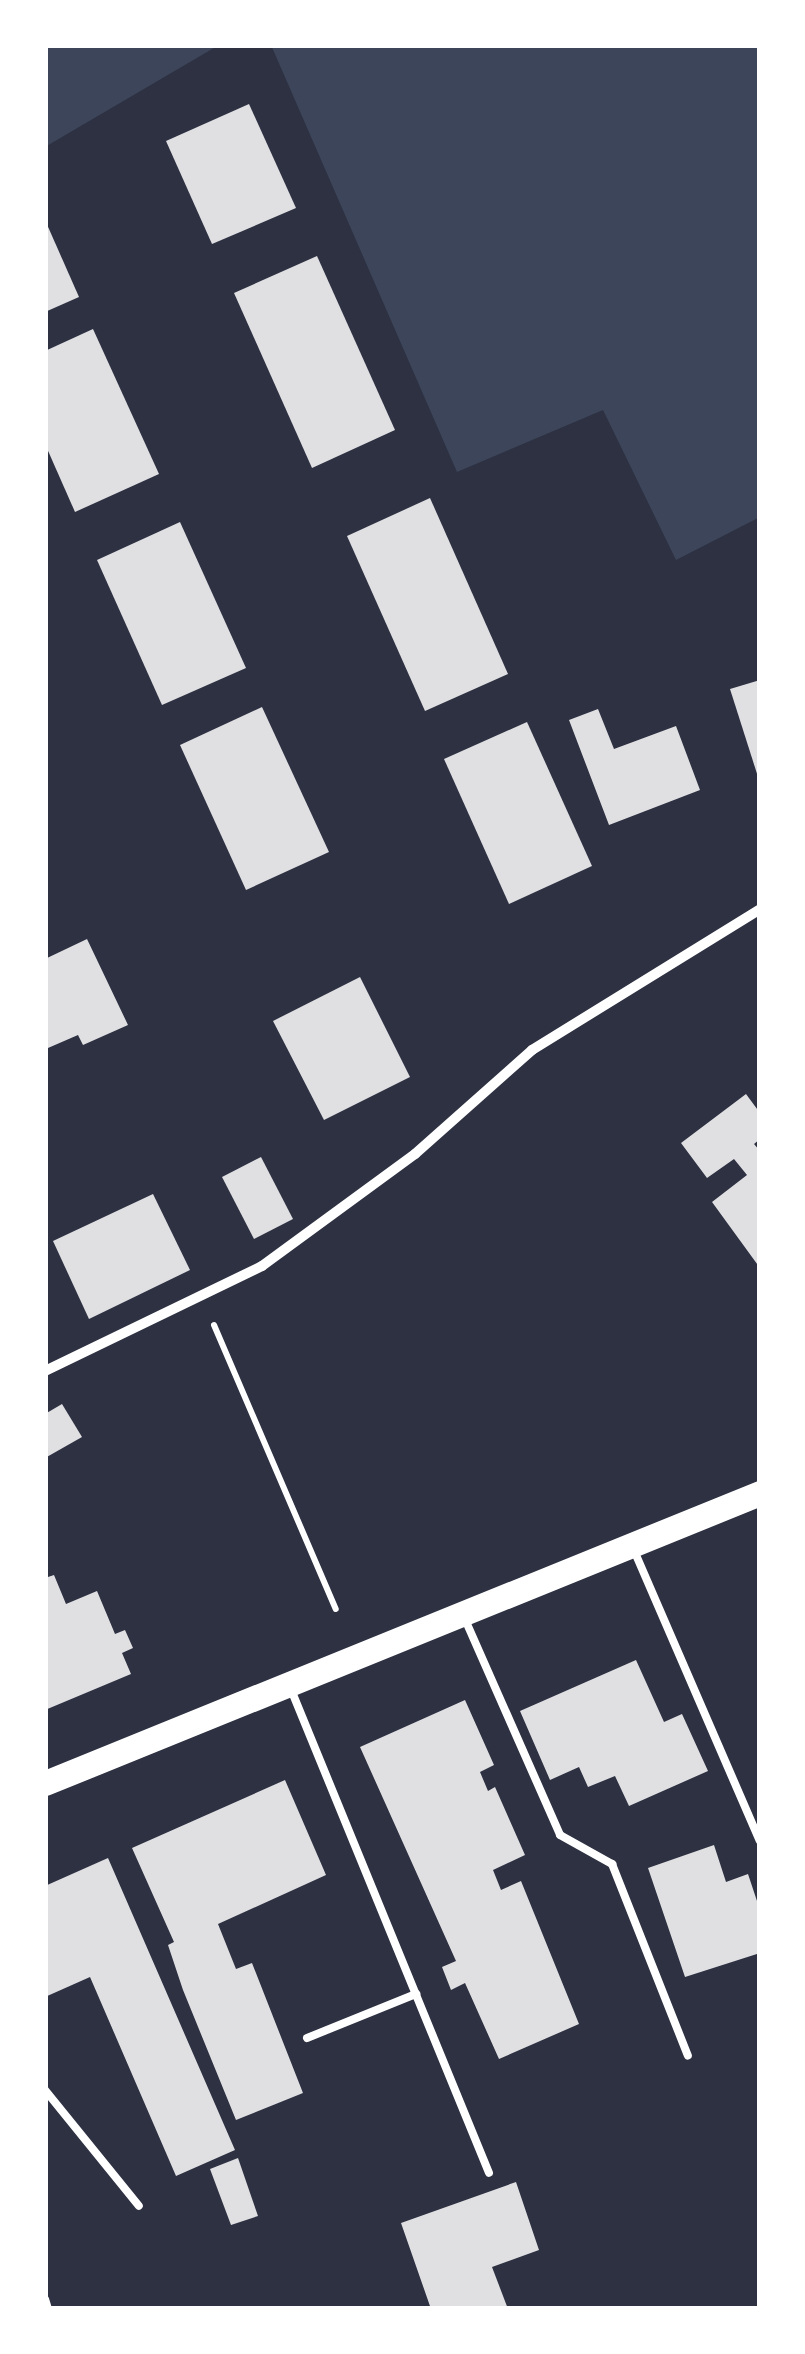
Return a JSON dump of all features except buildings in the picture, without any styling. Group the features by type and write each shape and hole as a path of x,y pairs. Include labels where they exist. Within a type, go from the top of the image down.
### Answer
{"main road":[{"path":"45,1783 464,1617 760,1493"}],"street":[{"path":"45,1371 262,1266 415,1154 532,1050 760,909"}],"lane":[{"path":"633,1548 760,1841"},
{"path":"464,1617 560,1835 612,1864 688,2056"},
{"path":"290,1686 488,2173"},
{"path":"306,2038 416,1994"},
{"path":"45,2090 139,2206"},
{"path":"45,2299 48,2309"}],"path":[{"path":"202,1298 336,1609"}],"shaded area":[{"path":"45,45 219,45 45,147"},
{"path":"271,45 760,45 760,517 676,560 603,410 457,472"}]}
